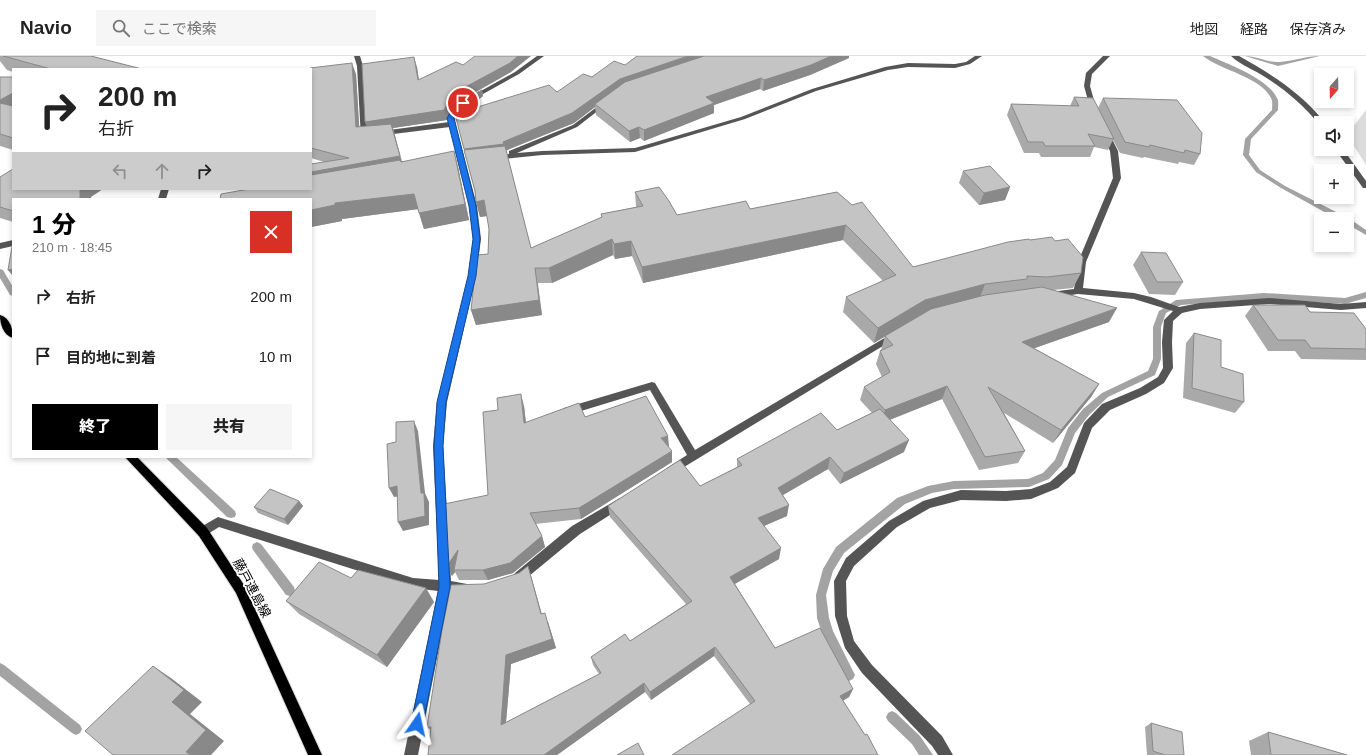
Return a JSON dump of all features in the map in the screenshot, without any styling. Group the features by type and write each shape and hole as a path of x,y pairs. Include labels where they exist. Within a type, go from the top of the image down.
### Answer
{"main road":[{"path":"0,318 12,334"},
{"name":"藤戸連島線","path":"131,458 203,532 240,589 315,755"}],"street":[{"path":"357,56 360,66 364,136 452,124"},
{"path":"411,755 445,587 438,446 442,402 472,276 477,239 473,206 463,162 450,118 456,109 463,103 517,73 541,56"},
{"path":"485,159 542,154 635,150 743,118 814,90 887,68 908,66 955,66 968,64 978,56"},
{"path":"1078,291 1082,262 1118,178 1114,152 1092,107 1087,86 1089,73 1106,56"},
{"path":"1234,56 1290,90 1315,116"},
{"path":"500,158 575,126 612,97"},
{"path":"1344,156 1366,186"},
{"path":"0,246 12,243"},
{"path":"1040,296 1078,291 1134,296 1177,309 1269,301 1341,307 1366,305"},
{"path":"946,755 937,741 867,669 849,644 841,616 840,581 850,562 893,524 927,504 961,495 1006,496 1031,494 1054,485 1071,470 1088,426 1106,407 1143,391 1161,380 1168,368 1167,342 1169,320 1177,309"},
{"path":"662,477 693,456 903,331"},
{"path":"562,412 652,386 693,456"},
{"path":"511,580 518,578 576,530 629,497"},
{"path":"203,532 218,522 413,583 445,587 475,588"}],"shaded area":[{"path":"1366,110 1366,165 1354,146 1354,126"}],"building":[{"path":"3,56 91,56 138,68 47,68"},
{"path":"475,56 518,56 510,63 458,91 450,98 444,110 365,122 362,64 414,57 418,80 456,62 463,65"},
{"path":"637,56 688,56 620,79 572,113 503,142 504,144 464,149 455,114 549,85 557,92 583,74 592,77 614,61 625,65"},
{"path":"704,56 831,56 811,65 764,80 761,78 706,97 714,103 644,130 639,127 629,131 595,104 625,82"},
{"path":"352,63 356,127 391,124 400,156 312,172 312,164 349,158 312,148 312,68 310,68"},
{"path":"0,77 12,77 12,94 0,100"},
{"path":"482,90 454,112 464,99"},
{"path":"1074,97 1093,98 1114,139 1088,134 1095,146 1045,146 1043,142 1028,142 1011,104 1079,106"},
{"path":"1103,98 1177,100 1202,133 1200,154 1185,150 1184,153 1150,145 1149,147 1125,142"},
{"path":"0,103 12,106 12,138 0,134"},
{"path":"505,146 531,248 602,217 601,214 643,206 635,192 659,187 677,215 746,201 750,209 837,192 852,205 862,202 913,267 1008,242 1052,237 1055,241 1068,239 1083,257 1081,273 1047,277 1027,276 1027,279 985,284 925,300 878,328 846,297 896,275 846,225 642,267 631,241 614,244 612,239 549,268 535,268 539,300 471,310 477,255 488,254 489,229 484,200 476,202 475,191 464,150"},
{"path":"454,151 465,204 419,213 414,194 335,203 335,205 312,210 312,198 220,198 221,194 243,190 312,190 312,175 400,160 401,162"},
{"path":"990,166 1010,187 984,193 963,171"},
{"path":"12,170 12,190 80,190 80,198 12,198 12,211 0,207 0,177"},
{"path":"12,247 12,269 8,270"},
{"path":"1141,252 1166,253 1183,282 1157,282"},
{"path":"1042,287 1117,308 1022,342 1099,384 1061,430 988,387 1025,451 985,457 947,386 885,410 864,387 890,372 880,351 893,345 885,336 931,309 985,295"},
{"path":"1253,305 1305,305 1310,312 1354,313 1366,329 1366,349 1311,348 1305,340 1278,340"},
{"path":"1194,333 1221,340 1221,367 1243,374 1244,402 1192,388"},
{"path":"521,394 524,423 579,403 585,417 646,396 668,436 661,438 672,451 579,508 530,513 542,536 510,563 483,570 454,570 458,550 447,566 444,504 488,495 483,412 498,410 497,398"},
{"path":"880,409 909,440 844,473 830,457 778,488 789,505 758,518 781,548 730,577 775,648 820,628 853,689 840,696 865,735 867,734 878,755 672,755 755,701 715,647 650,692 644,683 544,755 428,755 431,727 427,727 442,630 451,585 484,584 519,573 528,566 541,614 545,613 552,639 506,655 501,725 601,673 591,657 625,634 630,641 692,601 608,506 680,460 700,486 742,465 737,459 821,413 837,430"},
{"path":"414,421 421,493 424,493 425,516 398,522 397,486 389,488 387,444 396,442 396,422"},
{"path":"270,489 299,501 284,519 254,507"},
{"path":"319,562 351,578 358,570 426,588 377,655 286,601"},
{"path":"153,666 184,690 172,702 206,730 186,752 190,755 113,755 85,731"},
{"path":"1151,723 1182,732 1184,755 1165,755 1153,751"},
{"path":"1268,732 1347,755 1271,755"},
{"path":"638,743 644,755 617,755"}],"waterway":[{"path":"1206,56 1253,79 1269,90 1275,99 1275,110 1248,139 1246,155 1258,171 1283,187 1330,212"},
{"path":"1248,56 1278,64 1317,56"},
{"path":"1354,225 1366,233"},
{"path":"0,272 12,291"},
{"path":"849,675 828,633 823,618 821,595 828,569 840,550 901,501 931,489 954,485 1029,483 1046,476 1059,462 1071,431 1086,412 1105,395 1152,373 1157,359 1157,327 1163,311 1179,302 1264,296 1345,301 1366,295"},
{"path":"171,458 231,514"},
{"path":"257,547 290,591"},
{"path":"0,669 76,729"},
{"path":"892,717 916,740 927,755"}],"route":[{"path":"417,724 445,587 438,446 442,402 472,276 477,239 473,206 463,162 450,118 456,109 463,103"}]}
